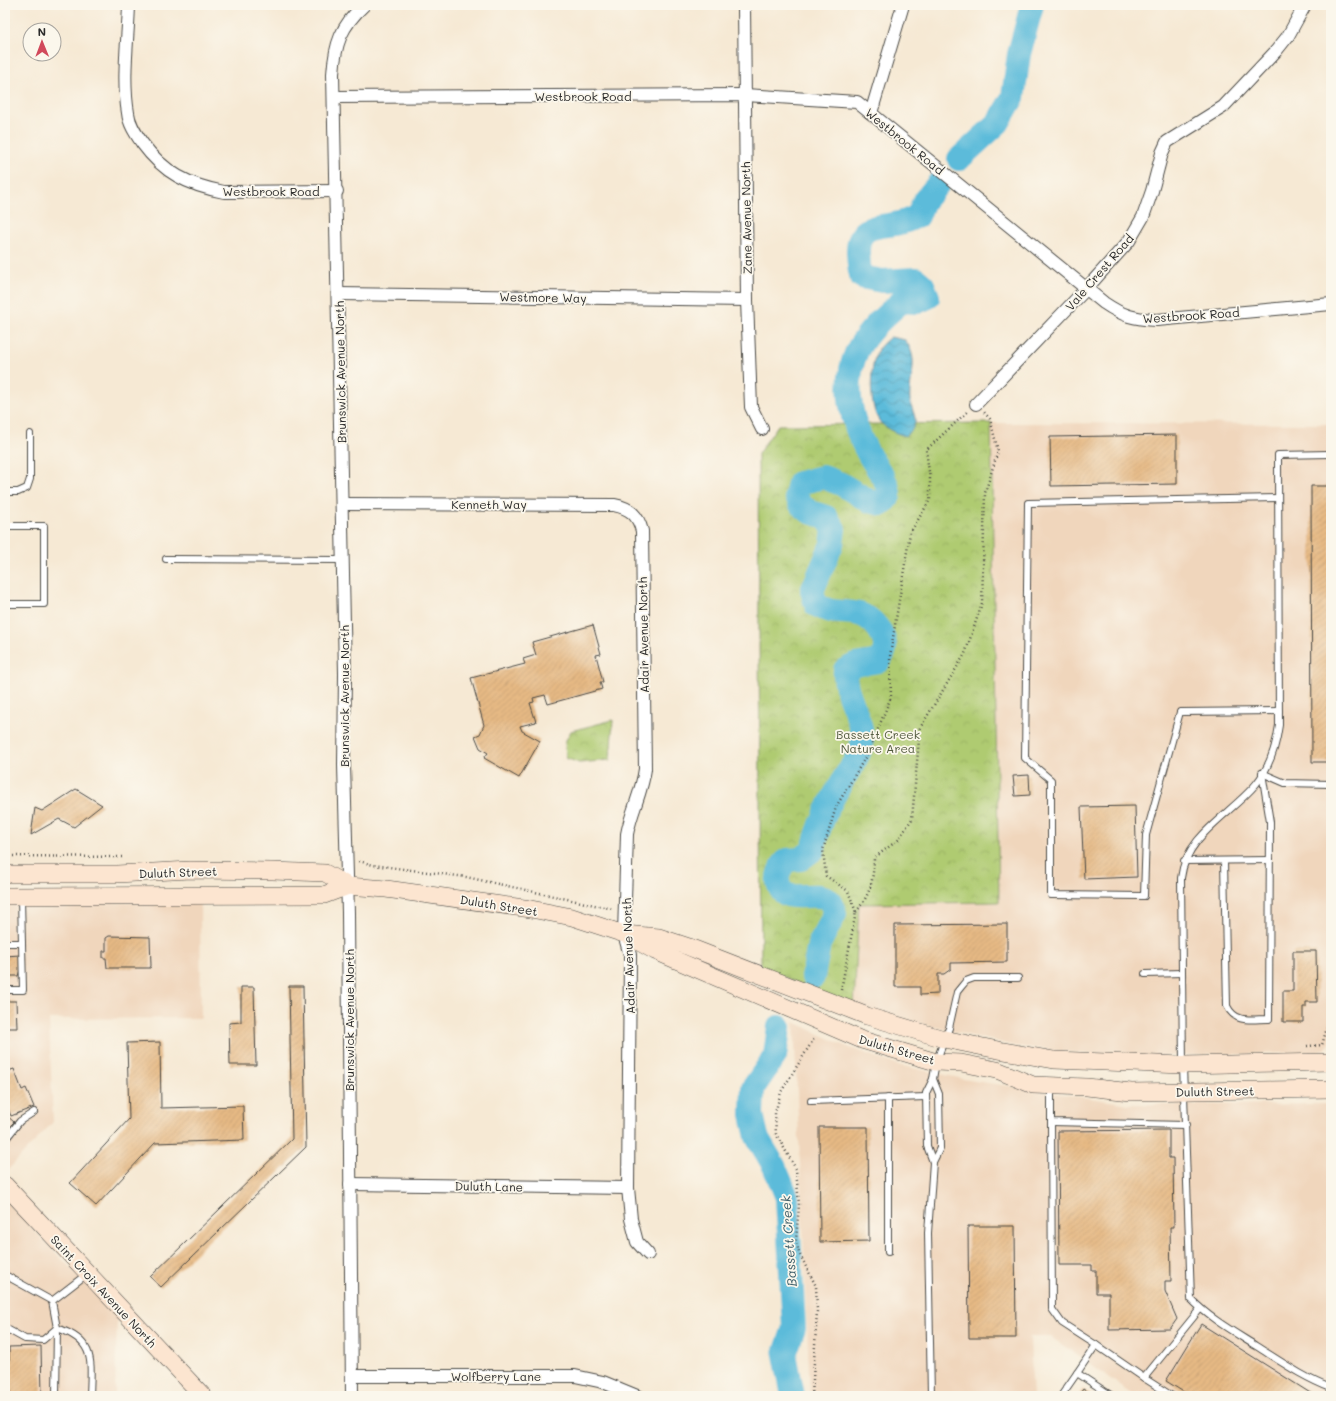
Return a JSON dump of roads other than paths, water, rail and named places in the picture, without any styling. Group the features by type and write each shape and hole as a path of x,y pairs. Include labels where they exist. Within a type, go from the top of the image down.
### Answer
{"street":[{"name":"Westbrook Road","path":"129,5 126,90 128,114 132,125 147,150 164,168 189,183 206,189 224,192 337,191"},
{"name":"Brunswick Avenue North","path":"352,1396 348,886 344,765 345,674 334,55 339,37 349,20 364,5"},
{"name":"Zane Avenue North","path":"744,5 747,300 751,407 762,429"},
{"path":"871,113 903,5"},
{"name":"Vale Crest Road","path":"976,404 1086,289 1129,241 1143,217 1152,192 1162,153 1168,142 1198,124 1228,101 1288,36 1305,5"},
{"name":"Westbrook Road","path":"334,97 745,95 857,102 1086,289 1120,314 1138,319 1157,320 1331,304"},
{"name":"Westmore Way","path":"339,294 747,300"},
{"name":"Kenneth Way","path":"342,504 614,505 624,507 634,513"},
{"name":"Adair Avenue North","path":"634,513 640,520 642,531 645,769 642,788 629,822 627,834 624,934 630,955 628,1188 631,1219 637,1242 648,1254"},
{"name":"Duluth Street","path":"5,874 117,874 190,870 325,873 348,886 393,890 531,909 572,918 624,934 659,937 689,947 861,1014 944,1039 1054,1060 1183,1065 1331,1062"},
{"name":"Duluth Street","path":"13,896 324,895 348,886"},
{"name":"Duluth Street","path":"624,934 655,952 862,1040 936,1062 961,1063 997,1070 1033,1085 1051,1085 1130,1092 1331,1089"},
{"name":"Duluth Lane","path":"350,1184 628,1188"},
{"name":"Saint Croix Avenue North","path":"5,1185 203,1396"},
{"name":"Wolfberry Lane","path":"352,1376 575,1376 603,1382 637,1396"}],"lane":[{"path":"5,492 18,492 27,488 30,478 30,434"},
{"path":"1331,454 1278,455 1279,725 1275,750 1256,784 1195,842 1184,861 1181,878 1183,1065 1191,1299 1200,1309 1304,1376 1331,1388"},
{"path":"1278,498 1028,503 1025,758 1051,780 1051,895 1144,896 1146,835 1180,712 1279,711"},
{"path":"5,526 44,526 44,604 5,604"},
{"path":"166,559 343,560"},
{"path":"1262,774 1285,783 1331,784"},
{"path":"1224,861 1227,1006 1231,1015 1239,1019 1269,1019 1270,822 1262,774"},
{"path":"1184,861 1270,860"},
{"path":"5,990 23,990 22,943 13,896"},
{"path":"5,943 22,943"},
{"path":"1145,974 1182,973"},
{"path":"931,1396 928,1233 932,1162 927,1146 926,1096 933,1079 936,1062 949,1028 957,992 966,981 974,978 1018,978"},
{"path":"932,1162 940,1148 939,1094 933,1079"},
{"path":"1051,1085 1052,1309 1062,1322 1172,1396"},
{"path":"811,1102 926,1096"},
{"path":"888,1098 888,1252"},
{"path":"5,1140 20,1121 34,1112"},
{"path":"1051,1122 1186,1125"},
{"path":"52,1301 89,1273"},
{"path":"5,1275 52,1301"},
{"path":"52,1301 57,1328 56,1396"},
{"path":"1144,1378 1200,1309"},
{"path":"5,1328 25,1339 43,1340 57,1328"},
{"path":"57,1328 73,1333 88,1349 91,1358 90,1396"},
{"path":"1061,1396 1096,1346"},
{"path":"1077,1373 1112,1396"}],"water":[{"path":"890,337 905,340 912,355 913,370 910,401 915,422 913,428 905,436 886,428 881,423 877,416 872,397 871,386 873,364 879,348"}],"waterway":[{"name":"Bassett Creek","path":"959,159 998,123 1013,97 1019,54 1032,5"},
{"name":"Bassett Creek","path":"813,977 819,944 835,914 833,907 828,899 820,896 791,896 786,894 781,890 778,882 778,876 781,868 787,860 801,859 813,850 818,831 829,805 857,758 860,750 862,740 861,730 845,680 845,670 855,665 879,661 885,648 883,636 868,618 859,614 828,610 816,605 812,591 832,544 834,529 826,517 810,512 801,505 796,495 799,483 823,477 841,484 869,501 882,504 889,496 887,484 862,441 853,416 849,390 852,364 857,351 866,337 896,306 902,301 917,302 928,297 923,285 916,279 882,281 862,277 859,265 859,242 862,235 872,228 905,222 918,216 924,201 939,183"},
{"name":"Bassett Creek","path":"779,1027 775,1056 753,1088 752,1114 757,1137 774,1166 787,1197 794,1328 785,1354 793,1396"}],"park label":[{"name":"Bassett Creek Nature Area","path":"878,741"}]}
